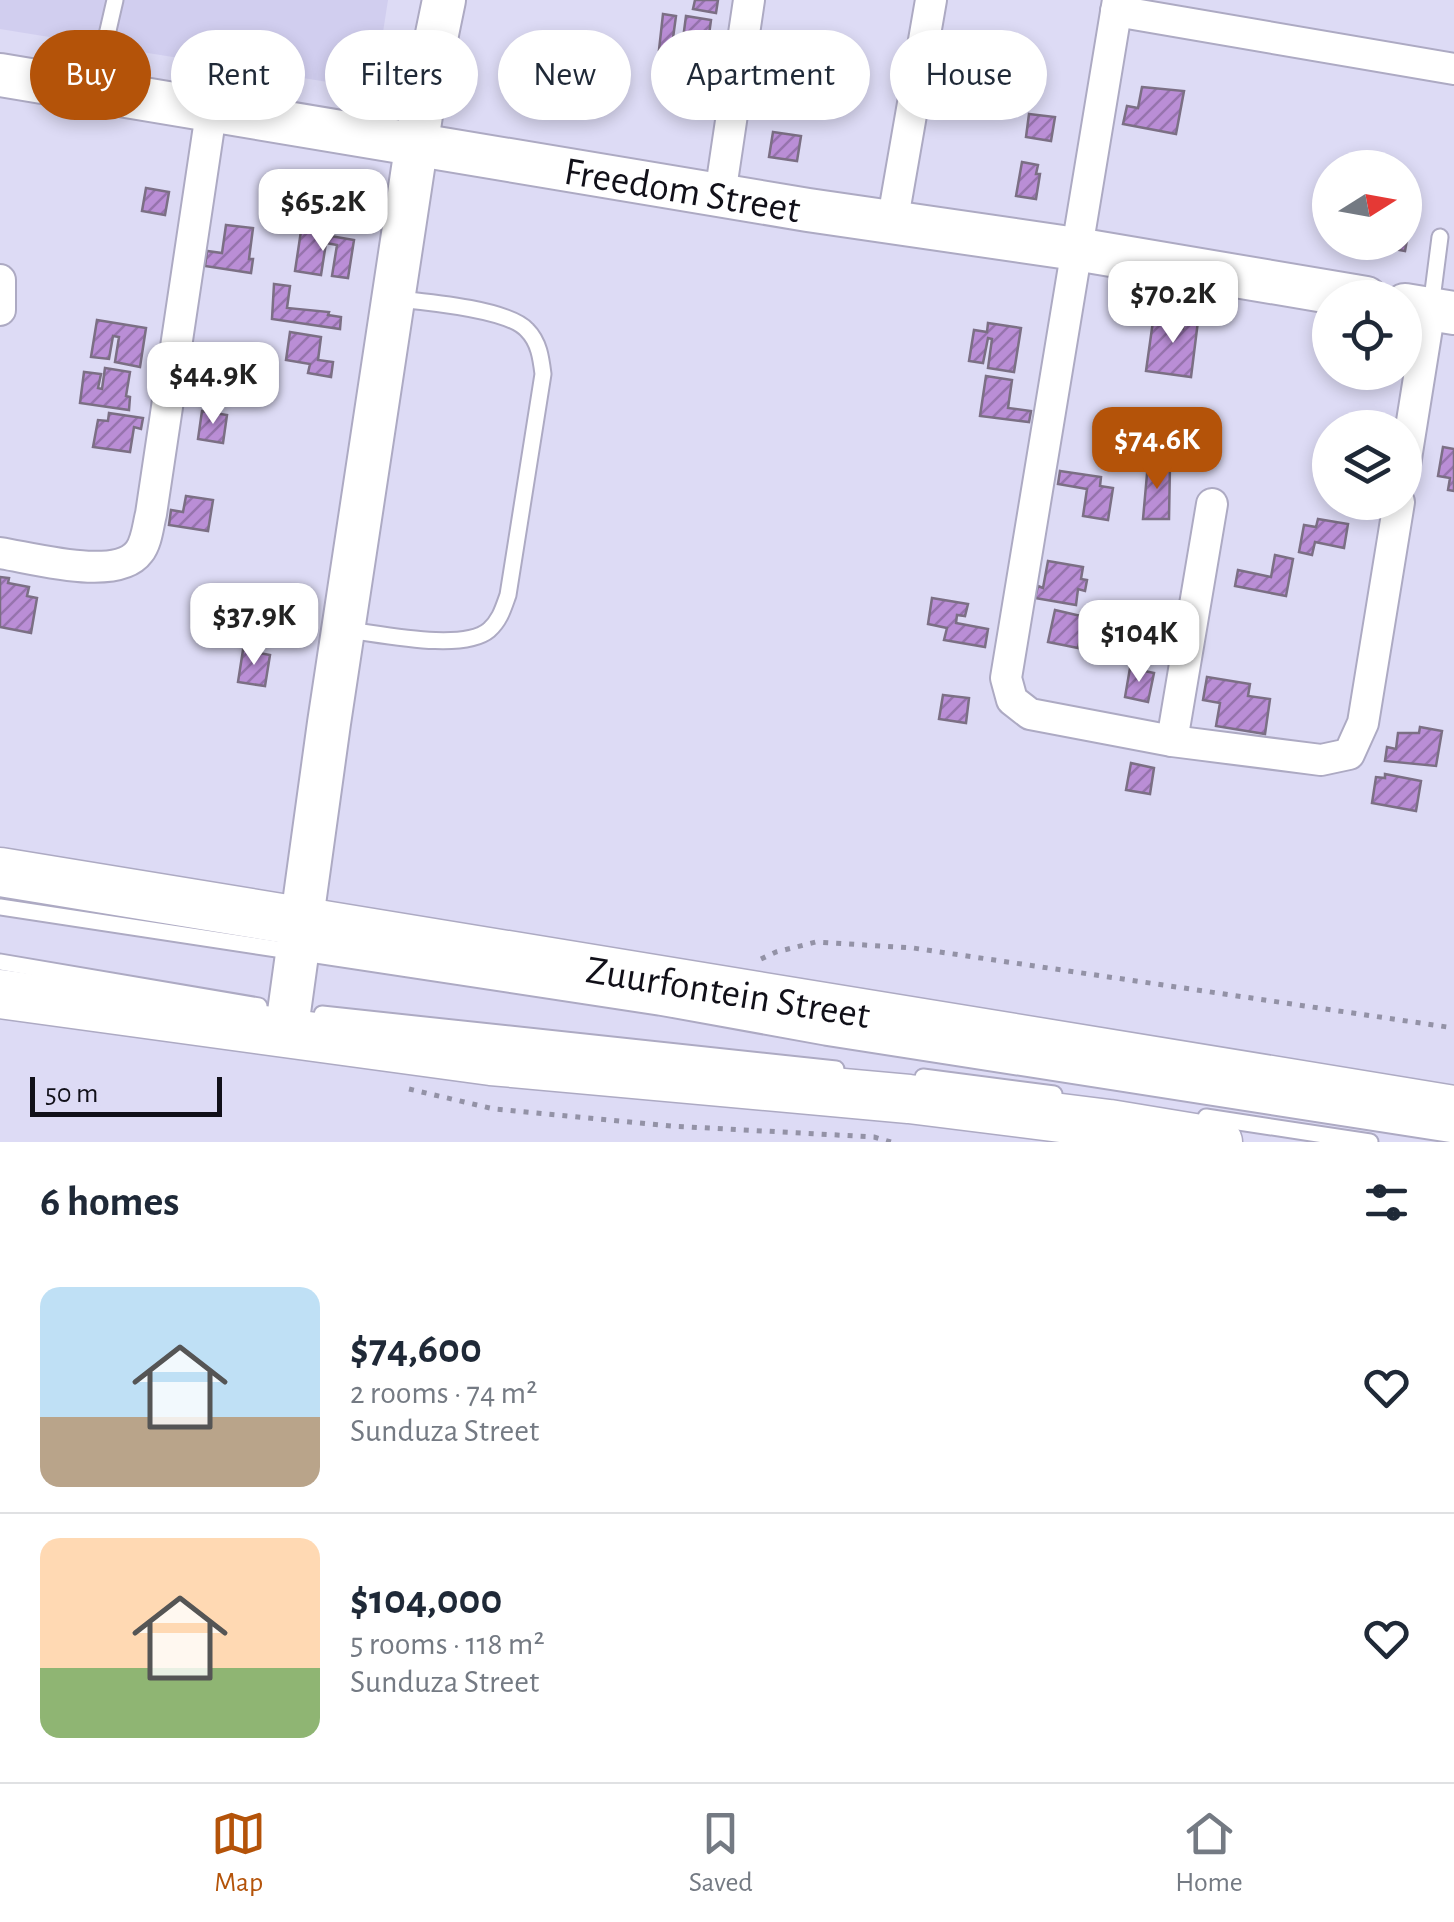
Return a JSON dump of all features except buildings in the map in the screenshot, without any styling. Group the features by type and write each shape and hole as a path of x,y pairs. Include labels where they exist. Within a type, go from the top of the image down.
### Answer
{"main road":[{"name":"Zuurfontein Street","path":"0,872 301,938 726,993 1454,1110"},
{"name":"Zuurfontein Street","path":"0,994 288,1022 490,1061 909,1099 1218,1142"}],"street":[{"path":"288,1022 343,629 444,0"},
{"path":"720,195 750,0"},
{"path":"892,224 931,0"},
{"path":"1396,520 1363,723 1349,754 1321,760 1172,741 1030,714 1012,700 1006,678 1117,6 1454,69"},
{"name":"Freedom Street","path":"0,76 30,81"},
{"path":"0,554 103,568 128,562 139,552 150,514 210,120"},
{"name":"Freedom Street","path":"256,120 1312,289"},
{"path":"0,280 0,310"},
{"path":"1414,410 1430,309"},
{"path":"1172,741 1212,504"}],"lane":[{"path":"107,30 114,0"},
{"path":"1430,309 1440,237"},
{"path":"343,629 468,641 489,630 500,618 508,596 543,374 540,351 530,333 517,321 448,305 394,299"},
{"path":"0,908 301,938 825,1037 1454,1135"},
{"path":"0,962 288,1022 858,1071"},
{"path":"915,1076 1067,1096"},
{"path":"1180,1113 1370,1142"}],"path":[{"path":"726,993 749,966 776,952 816,942 866,943 1454,1028"},
{"path":"403,1088 494,1110 891,1142"}],"shaded area":[{"path":"0,0 388,0 383,30 325,30 325,82 305,78 305,30 171,30 171,57 151,53 151,30 30,30 30,34 0,29"}]}
